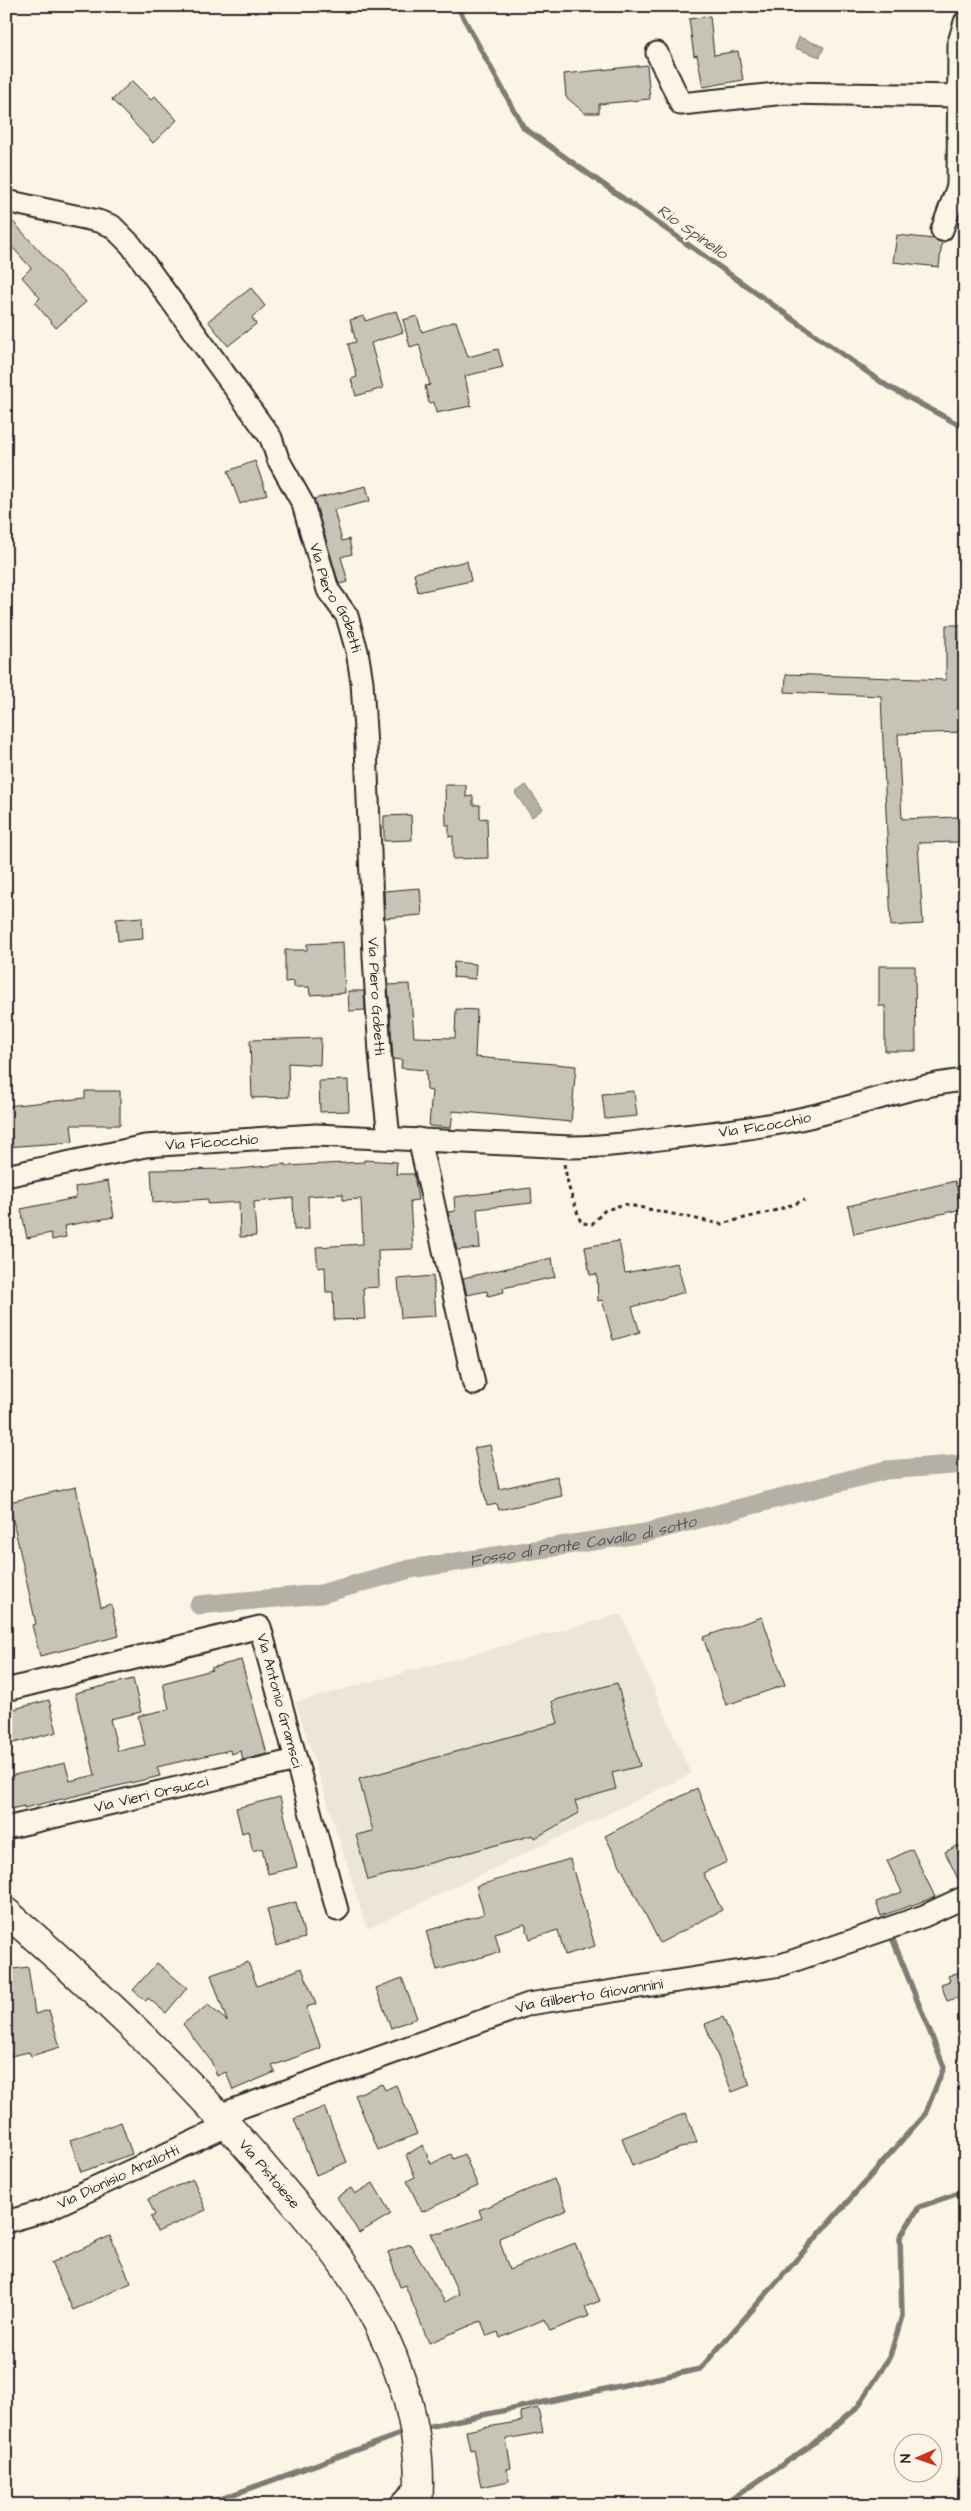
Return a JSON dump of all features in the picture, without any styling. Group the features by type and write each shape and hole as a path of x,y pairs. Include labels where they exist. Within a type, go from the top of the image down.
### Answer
{"main road":[{"name":"Via Pistoiese","path":"6,1912 70,1967 145,2038 224,2120 330,2247 366,2305 393,2359 409,2402 417,2437 419,2494"}],"street":[{"path":"942,230 961,187 959,42 965,22"},
{"path":"657,53 681,104 785,93 959,96"},
{"name":"Via Piero Gobetti","path":"6,201 98,221 112,226 132,245 271,438 278,459 303,504 328,590 347,616 352,630 362,682 375,976 389,1138"},
{"name":"Via Ficocchio","path":"6,1176 145,1146 316,1135 561,1147 601,1146 744,1129 813,1116 933,1083 965,1080"},
{"path":"419,1139 474,1384"},
{"name":"Via Antonio Gramsci","path":"6,1690 260,1627 338,1910"},
{"name":"Via Vieri Orsucci","path":"6,1828 296,1760"},
{"name":"Via Gilberto Giovannini","path":"224,2120 530,2004 781,1965 924,1916 965,1898"},
{"name":"Via Dionisio Anzilotti","path":"6,2222 44,2211 224,2120"},
{"path":"400,2505 419,2494"}],"path":[{"path":"561,1147 569,1188 581,1223 592,1224 604,1211 624,1204 721,1224 777,1210 805,1200"}],"shaded area":[{"path":"799,37 824,47 820,57 795,48"},
{"path":"526,785 543,809 532,817 515,793"},
{"path":"621,1614 691,1774 367,1929 296,1702"}],"building":[{"path":"710,16 714,55 738,51 743,80 703,87 697,55 694,56 689,19"},
{"path":"647,65 650,99 599,104 599,113 585,113 566,97 564,74"},
{"path":"132,81 151,100 155,96 177,120 153,143 112,100"},
{"path":"6,214 86,302 56,328 35,303 40,298 22,277 31,268 6,240"},
{"path":"897,235 934,239 942,242 939,267 893,262"},
{"path":"251,288 265,306 252,317 256,324 228,346 208,321"},
{"path":"396,311 403,332 371,343 383,388 356,396 351,379 357,377 348,344 356,342 350,320 364,316 365,321"},
{"path":"417,316 422,332 456,321 468,357 498,349 503,367 465,376 471,406 436,413 434,402 429,403 425,386 430,385 419,344 410,347 403,320"},
{"path":"255,461 267,494 240,504 228,471"},
{"path":"366,486 370,501 334,510 342,541 349,539 352,554 341,557 348,582 339,584 314,499"},
{"path":"467,561 471,581 418,592 414,573"},
{"path":"946,625 965,625 965,732 898,734 902,819 958,817 959,842 918,843 923,924 891,926 881,696 785,692 786,674 946,680"},
{"path":"445,785 466,785 466,797 473,796 473,805 480,805 480,819 487,818 488,858 453,859 453,836 449,837 449,825 446,825"},
{"path":"411,815 412,840 384,841 384,816"},
{"path":"420,888 422,915 385,918 384,891"},
{"path":"142,917 143,939 118,941 116,919"},
{"path":"343,942 345,993 310,995 309,987 294,987 294,981 285,982 285,950 307,950 307,944"},
{"path":"454,962 476,964 475,979 453,977"},
{"path":"879,966 915,966 916,1051 885,1051 885,1006 879,1006"},
{"path":"410,984 414,1037 455,1038 456,1009 477,1010 475,1057 576,1066 571,1122 453,1111 451,1128 429,1126 432,1091 427,1090 426,1070 401,1068 402,1060 393,1059 388,985"},
{"path":"348,991 364,991 365,1010 349,1011"},
{"path":"321,1038 320,1065 288,1063 289,1097 252,1098 250,1040"},
{"path":"348,1080 349,1111 320,1112 319,1081"},
{"path":"85,1091 120,1091 120,1125 71,1125 73,1142 6,1147 6,1106 85,1098"},
{"path":"634,1091 637,1116 605,1119 602,1094"},
{"path":"364,1160 397,1162 396,1174 414,1174 418,1200 410,1201 413,1249 378,1250 379,1287 363,1288 365,1319 334,1320 333,1292 326,1292 325,1267 318,1268 316,1247 363,1244 361,1199 343,1200 343,1194 308,1196 309,1229 294,1230 293,1198 254,1202 256,1236 240,1237 239,1202 208,1204 208,1199 153,1203 151,1170 238,1169 286,1164 286,1166 364,1162"},
{"path":"108,1181 114,1217 64,1226 66,1237 52,1240 51,1233 27,1238 21,1209 76,1198 75,1187"},
{"path":"955,1181 962,1209 854,1234 848,1206"},
{"path":"531,1188 532,1203 477,1209 480,1248 457,1250 448,1212 455,1211 454,1197"},
{"path":"619,1241 625,1273 677,1263 685,1292 632,1307 640,1332 613,1340 602,1300 598,1301 597,1274 590,1275 585,1247"},
{"path":"552,1258 555,1277 503,1288 504,1292 488,1296 487,1291 467,1295 463,1278"},
{"path":"433,1276 436,1316 401,1318 398,1279"},
{"path":"490,1445 499,1489 557,1476 562,1496 499,1510 497,1504 487,1506 474,1448"},
{"path":"76,1487 101,1607 111,1604 119,1636 40,1656 32,1625 36,1624 9,1502"},
{"path":"762,1617 785,1685 726,1705 703,1637"},
{"path":"241,1660 267,1754 243,1760 241,1751 231,1754 230,1750 157,1767 160,1776 24,1808 24,1806 6,1810 6,1777 65,1763 70,1781 95,1775 75,1693 133,1679 141,1712 110,1719 118,1751 145,1745 138,1716 169,1709 163,1683"},
{"path":"617,1683 640,1766 612,1773 616,1789 575,1801 579,1813 535,1838 533,1835 368,1880 356,1835 373,1831 359,1779 558,1723 552,1701"},
{"path":"49,1700 57,1732 6,1745 6,1711"},
{"path":"697,1788 727,1862 703,1873 722,1910 660,1943 605,1836"},
{"path":"280,1797 297,1867 268,1874 262,1848 253,1851 248,1831 242,1833 236,1808"},
{"path":"959,1845 965,1858 965,1885 961,1885 945,1852"},
{"path":"912,1849 935,1897 881,1916 876,1902 902,1892 887,1861"},
{"path":"570,1859 595,1946 565,1955 558,1930 530,1939 525,1924 495,1933 500,1952 437,1970 426,1931 484,1914 476,1886"},
{"path":"296,1902 305,1938 276,1946 267,1909"},
{"path":"248,1962 257,1986 302,1968 316,2004 306,2007 321,2048 272,2066 275,2072 233,2090 226,2072 217,2076 211,2061 183,2024 208,2005 227,2021 211,1975"},
{"path":"157,1963 187,1988 166,2013 148,1998 146,2001 133,1990"},
{"path":"28,1967 35,2014 49,2010 60,2047 31,2056 29,2052 6,2057 6,1970"},
{"path":"965,1970 964,2015 957,1998 947,2001 941,1984 950,1981 948,1976"},
{"path":"402,1978 417,2018 391,2028 376,1988"},
{"path":"723,2017 750,2085 732,2092 705,2024"},
{"path":"382,2084 385,2090 396,2085 417,2134 378,2150 355,2095"},
{"path":"324,2107 347,2162 316,2175 294,2119"},
{"path":"686,2113 697,2142 632,2166 622,2138"},
{"path":"121,2122 132,2154 81,2172 70,2140"},
{"path":"423,2145 431,2164 451,2154 453,2159 464,2154 478,2186 422,2212 407,2181 415,2177 406,2155"},
{"path":"193,2179 206,2210 157,2232 151,2217 155,2215 148,2199"},
{"path":"554,2179 567,2210 499,2238 509,2270 575,2243 600,2301 585,2307 589,2316 550,2331 545,2319 500,2338 498,2332 487,2336 481,2321 429,2343 405,2285 400,2287 388,2252 410,2244 445,2302 459,2294 431,2233 441,2233 482,2218 479,2210"},
{"path":"373,2183 391,2214 359,2233 337,2197 351,2188 355,2194"},
{"path":"110,2236 131,2283 73,2310 51,2263"},
{"path":"538,2408 543,2432 506,2439 511,2468 507,2469 509,2481 481,2487 474,2449 470,2450 466,2431 522,2421 520,2412"}],"waterway":[{"name":"Rio Spinello","path":"457,6 524,128 887,386 965,428"},
{"name":"Fosso di Ponte Cavallo di sotto","path":"199,1605 321,1594 410,1569 645,1533 886,1470 965,1464"},
{"path":"431,2426 700,2369 925,2114 944,2067 891,1935 894,1934"},
{"path":"723,2505 814,2443 857,2408 890,2356 902,2316 900,2237 919,2207 965,2191"},
{"path":"204,2505 403,2433"}]}
